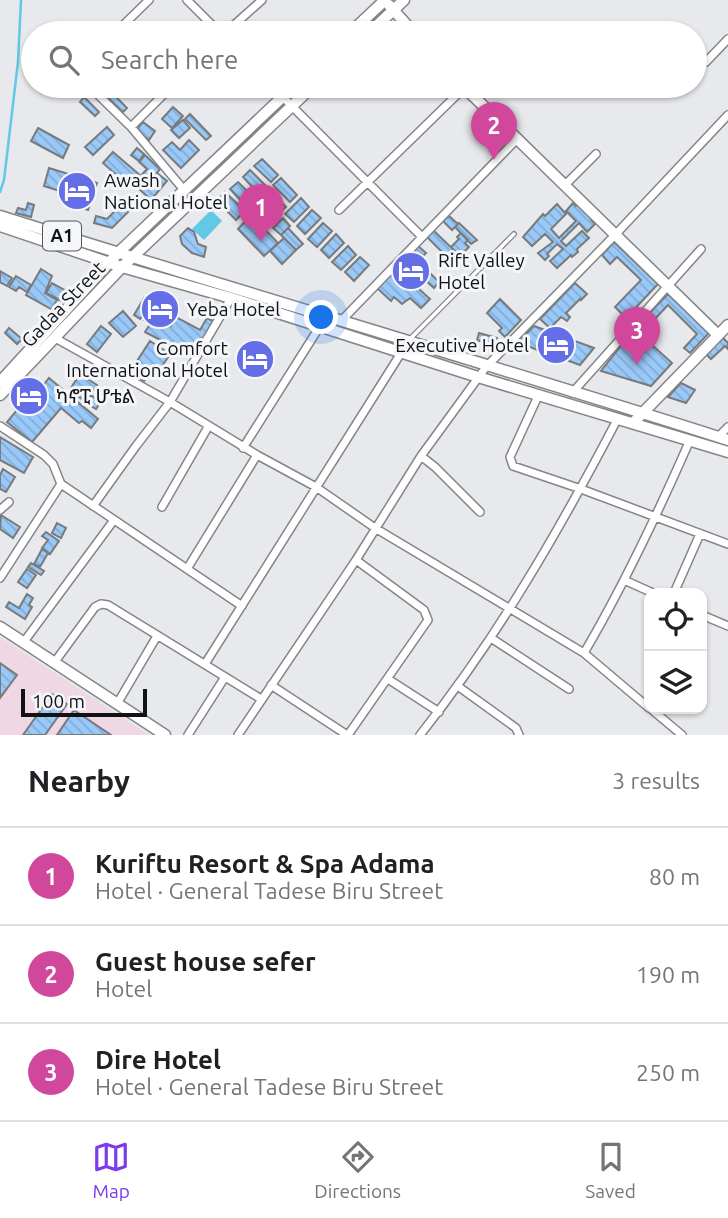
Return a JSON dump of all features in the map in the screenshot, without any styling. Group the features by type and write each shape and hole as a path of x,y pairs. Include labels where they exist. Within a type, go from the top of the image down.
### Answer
{"main road":[{"path":"363,21 385,0 403,21"},
{"path":"382,21 404,0"},
{"path":"0,382 118,253 281,98"},
{"name":"Gadaa Street","path":"0,394 122,267 300,98"},
{"path":"476,98 718,335"},
{"name":"A1","path":"3,222 109,263 231,298 478,377 618,418 637,418 723,439"},
{"name":"A1","path":"21,228 118,253 327,315 572,393 690,440 728,452"},
{"path":"637,418 728,324"},
{"path":"0,627 165,735"}],"street":[{"path":"127,21 149,0"},
{"path":"187,0 210,21"},
{"path":"237,21 262,0"},
{"path":"707,61 728,39"},
{"path":"101,98 131,127 184,190"},
{"path":"131,127 160,98"},
{"path":"285,98 421,236"},
{"path":"339,211 452,98"},
{"path":"238,735 356,560 421,456 485,367 728,115"},
{"path":"342,320 518,138"},
{"path":"565,185 596,154"},
{"path":"572,393 701,249"},
{"path":"93,506 170,402 231,298"},
{"path":"243,447 327,315"},
{"path":"55,338 170,402 257,456 316,487 375,528 584,653 644,703"},
{"path":"205,664 408,342"},
{"path":"539,394 510,457 513,466 657,516 728,544"},
{"path":"420,735 458,687 510,608 581,489 618,418"},
{"path":"0,426 44,455 53,464 61,484 242,606"},
{"path":"162,508 208,427"},
{"path":"723,439 728,427"},
{"path":"584,653 657,516 690,440"},
{"path":"187,569 257,456"},
{"path":"421,456 480,512"},
{"path":"0,578 61,484"},
{"path":"0,510 9,502"},
{"path":"23,643 114,520"},
{"path":"676,588 700,534"},
{"path":"271,685 347,735 426,625 427,614 356,560"},
{"path":"624,580 644,589"},
{"path":"54,663 95,607 108,605 261,699"},
{"path":"707,616 728,625"},
{"path":"117,704 157,636"},
{"path":"491,638 569,689"},
{"path":"188,735 225,677"},
{"path":"388,678 439,712"},
{"path":"458,687 516,729 519,735"},
{"path":"657,714 682,735"}],"lane":[{"path":"408,342 514,234"}],"shaded area":[{"path":"0,637 149,735 0,735"}],"water":[{"path":"211,210 222,221 204,240 192,229"}],"building":[{"path":"85,98 99,112 95,116 80,102"},
{"path":"108,98 117,98 127,108 123,112"},
{"path":"173,107 183,116 172,128 162,119"},
{"path":"190,114 211,136 206,140 185,119"},
{"path":"183,120 190,128 179,138 171,130"},
{"path":"143,122 155,131 149,140 136,131"},
{"path":"107,127 114,135 93,155 85,147"},
{"path":"38,128 69,145 63,158 31,141"},
{"path":"189,140 199,150 181,168 163,150 172,142 180,150"},
{"path":"137,148 144,154 139,161 131,155"},
{"path":"113,152 141,176 130,187 103,163"},
{"path":"145,155 160,169 157,173 167,181 151,200 138,188 141,185 136,181 147,169 139,162"},
{"path":"262,159 278,175 271,182 254,166"},
{"name":"Awash National Hotel","path":"49,168 97,183 88,210 74,205 76,196 44,186"},
{"path":"250,170 266,186 259,194 243,177"},
{"path":"281,178 297,195 290,202 273,185"},
{"path":"238,182 254,198 246,206 230,189"},
{"path":"270,190 286,207 278,214 262,197"},
{"path":"225,192 245,211 236,220 217,201"},
{"path":"130,196 137,203 112,228 94,223 96,216 107,219"},
{"path":"301,198 309,207 294,222 285,214"},
{"path":"258,202 274,218 266,226 250,209"},
{"path":"28,203 34,205 31,217 16,213 18,208 26,210"},
{"path":"573,203 576,206 580,203 594,218 591,220 595,224 587,232 579,223 561,241 566,246 582,231 589,238 577,249 578,252 557,268 550,261 563,249 557,244 545,260 538,253 553,242 545,234 532,246 523,237 543,214 545,216 557,204 566,214 551,229 559,238 576,221 566,211"},
{"path":"312,210 321,218 305,234 297,226"},
{"path":"251,215 278,243 264,256 238,229"},
{"path":"449,216 458,224 452,230 443,221"},
{"path":"283,218 290,226 281,235 273,228"},
{"path":"323,223 332,231 317,247 308,239"},
{"path":"459,223 477,240 471,244 455,227"},
{"path":"188,228 194,232 198,244 206,247 204,257 192,253 182,244 180,236"},
{"path":"288,228 303,244 296,250 281,235"},
{"path":"433,230 460,256 453,263 427,237"},
{"path":"461,233 468,240 465,243 469,247 464,252 467,255 463,259 451,247"},
{"path":"336,234 344,243 329,258 321,250"},
{"path":"284,238 296,250 282,264 270,251"},
{"path":"614,242 658,284 626,318 615,307 641,280 617,257 610,264 602,255"},
{"name":"Rift Valley Hotel","path":"417,245 426,253 418,261 439,282 434,288 426,281 419,289 430,299 421,308 410,298 402,304 394,297 391,301 377,288"},
{"path":"348,246 356,255 341,270 332,262"},
{"path":"360,257 369,265 354,281 345,272"},
{"path":"41,269 52,276 45,293 57,300 51,309 26,295"},
{"path":"0,271 12,278 7,286 0,282"},
{"path":"16,276 31,285 27,292 19,287 16,291 9,287"},
{"path":"52,283 68,292 63,302 46,293"},
{"path":"575,283 587,294 566,313 570,317 567,321 561,317 550,328 540,319"},
{"path":"668,294 709,333 690,353 684,348 697,334 668,305 640,335 634,329"},
{"path":"144,298 152,305 140,319 134,315"},
{"path":"500,299 521,320 505,337 499,331 502,328 487,313"},
{"path":"153,304 171,313 166,323 171,326 176,317 200,330 207,318 213,321 193,357 145,332 150,324 144,320"},
{"path":"123,311 136,326 123,337 109,323"},
{"path":"101,326 111,334 97,352 87,344"},
{"name":"Executive Hotel","path":"534,326 594,348 580,365 558,357 555,364 545,360 547,354 518,342"},
{"path":"9,328 22,339 17,344 5,333"},
{"path":"479,333 497,338 495,345 482,344 483,342 477,340"},
{"path":"723,338 728,343 728,349 725,346 711,359 706,354"},
{"path":"150,341 170,354 157,374 151,370 144,381 130,372"},
{"path":"624,342 640,356 651,344 672,363 651,386 601,371"},
{"path":"80,374 97,385 87,402 69,391"},
{"path":"49,378 98,419 91,428 82,421 79,423 61,408 32,442 7,422 21,405 25,408"},
{"path":"681,383 695,390 686,403 668,397"},
{"path":"92,396 101,401 96,409 88,404"},
{"path":"0,437 33,457 24,473 0,460"},
{"path":"3,469 15,477 6,492 0,489"},
{"path":"1,515 20,527 13,538 0,529"},
{"path":"57,523 66,528 61,538 52,533"},
{"path":"46,532 59,541 50,554 42,548 48,540 42,536"},
{"path":"42,549 48,553 40,567 34,564"},
{"path":"31,563 44,571 41,575 28,567"},
{"path":"27,569 36,575 27,588 18,582"},
{"path":"27,594 33,598 29,605 32,607 25,619 6,607 9,602 19,608"},
{"path":"0,663 17,675 0,698"},
{"path":"52,694 67,704 45,735 23,735"},
{"path":"74,710 111,735 57,735"}],"waterway":[{"path":"0,192 4,180 18,62 21,0"}],"place":[{"name":"Guest house sefer","path":"494,160"},
{"name":"Awash National Hotel","path":"77,191"},
{"name":"Kuriftu Resort & Spa Adama","path":"261,242"},
{"name":"Rift Valley Hotel","path":"411,271"},
{"name":"Yeba Hotel","path":"160,309"},
{"name":"Executive Hotel","path":"556,345"},
{"name":"Comfort International Hotel","path":"255,359"},
{"name":"Dire Hotel","path":"637,365"},
{"name":"ካኖፒ ሆቴል","path":"29,396"}]}
